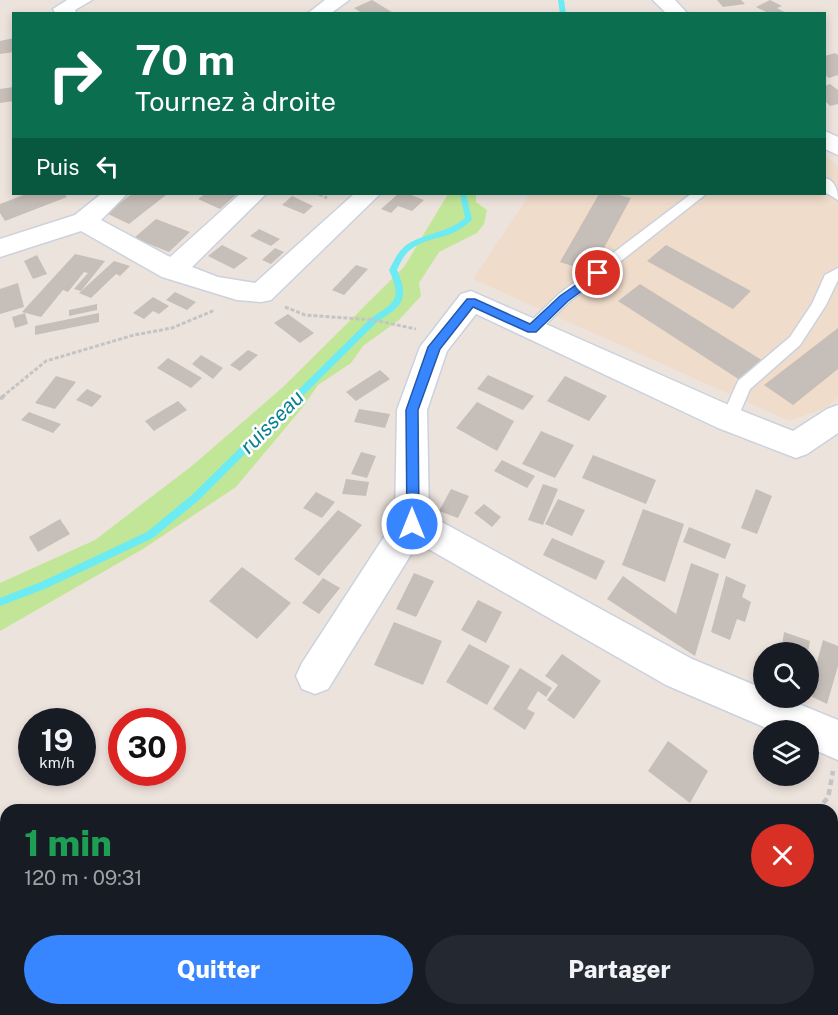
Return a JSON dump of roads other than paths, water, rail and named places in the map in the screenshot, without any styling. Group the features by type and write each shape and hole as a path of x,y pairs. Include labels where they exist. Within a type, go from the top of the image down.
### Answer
{"street":[{"path":"66,12 63,9 82,0"},
{"path":"319,12 339,0"},
{"path":"663,0 677,12"},
{"path":"826,137 838,148"},
{"path":"0,248 84,221 113,195"},
{"path":"171,271 253,195"},
{"path":"84,221 171,271 256,293 367,195"},
{"path":"315,676 412,524 412,410 434,347 471,301 729,419 796,445 838,417"},
{"path":"412,524 679,672 836,753"}],"lane":[{"path":"826,184 838,196"},
{"path":"532,329 564,298 698,195"},
{"path":"729,419 744,385 795,341 819,305 830,279 838,273"}],"waterway":[{"name":"ruisseau","path":"561,0 563,12"},
{"name":"ruisseau","path":"0,602 44,585 150,535 196,497 374,320 395,305 400,288 393,270 399,257 417,242 449,232 469,219 463,195"}]}
